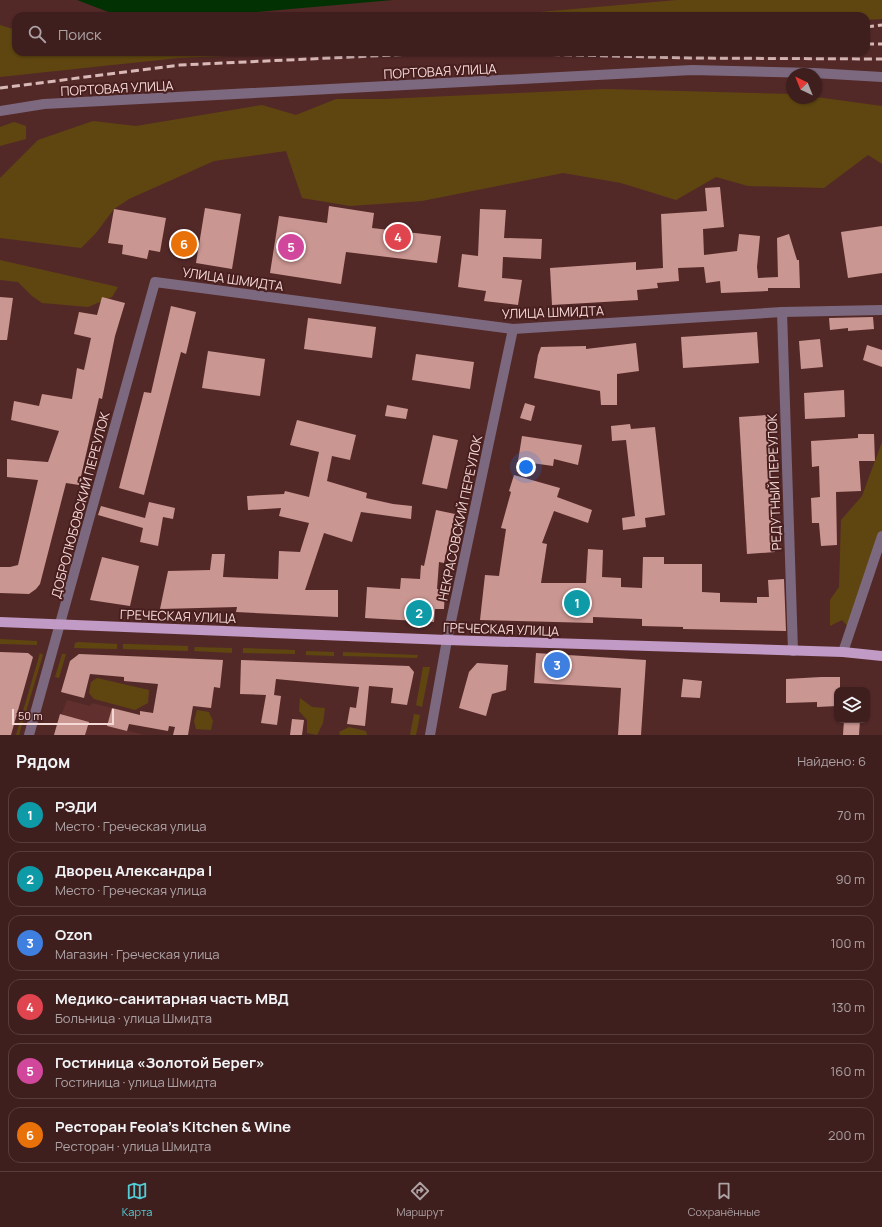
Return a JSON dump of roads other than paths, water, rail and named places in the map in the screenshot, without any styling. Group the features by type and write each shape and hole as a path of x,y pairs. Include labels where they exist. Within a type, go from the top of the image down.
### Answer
{"main road":[{"name":"ГРЕЧЕСКАЯ УЛИЦА","path":"0,622 447,640 843,652 882,656"}],"street":[{"name":"ПОРТОВАЯ УЛИЦА","path":"0,111 52,104 692,70 814,73 882,77"},
{"name":"УЛИЦА ШМИДТА","path":"155,282 513,329 782,312 882,310"},
{"name":"ДОБРОЛЮБОВСКИЙ ПЕРЕУЛОК","path":"28,735 155,282"},
{"name":"РЕДУТНЫЙ ПЕРЕУЛОК","path":"782,312 793,651"},
{"name":"НЕКРАСОВСКИЙ ПЕРЕУЛОК","path":"430,735 447,640 513,329"},
{"path":"843,652 882,536"}],"railway":[{"path":"870,26 882,25"},
{"path":"870,44 882,44"},
{"path":"0,88 180,65 372,56"},
{"path":"613,56 882,59"}],"place":[{"name":"Медико-санитарная часть МВД","path":"398,237"},
{"name":"Ресторан Feola’s Kitchen & Wine","path":"184,244"},
{"name":"Гостиница «Золотой Берег»","path":"291,247"},
{"name":"РЭДИ","path":"577,603"},
{"name":"Дворец Александра I","path":"419,613"},
{"name":"Ozon","path":"557,665"}]}
